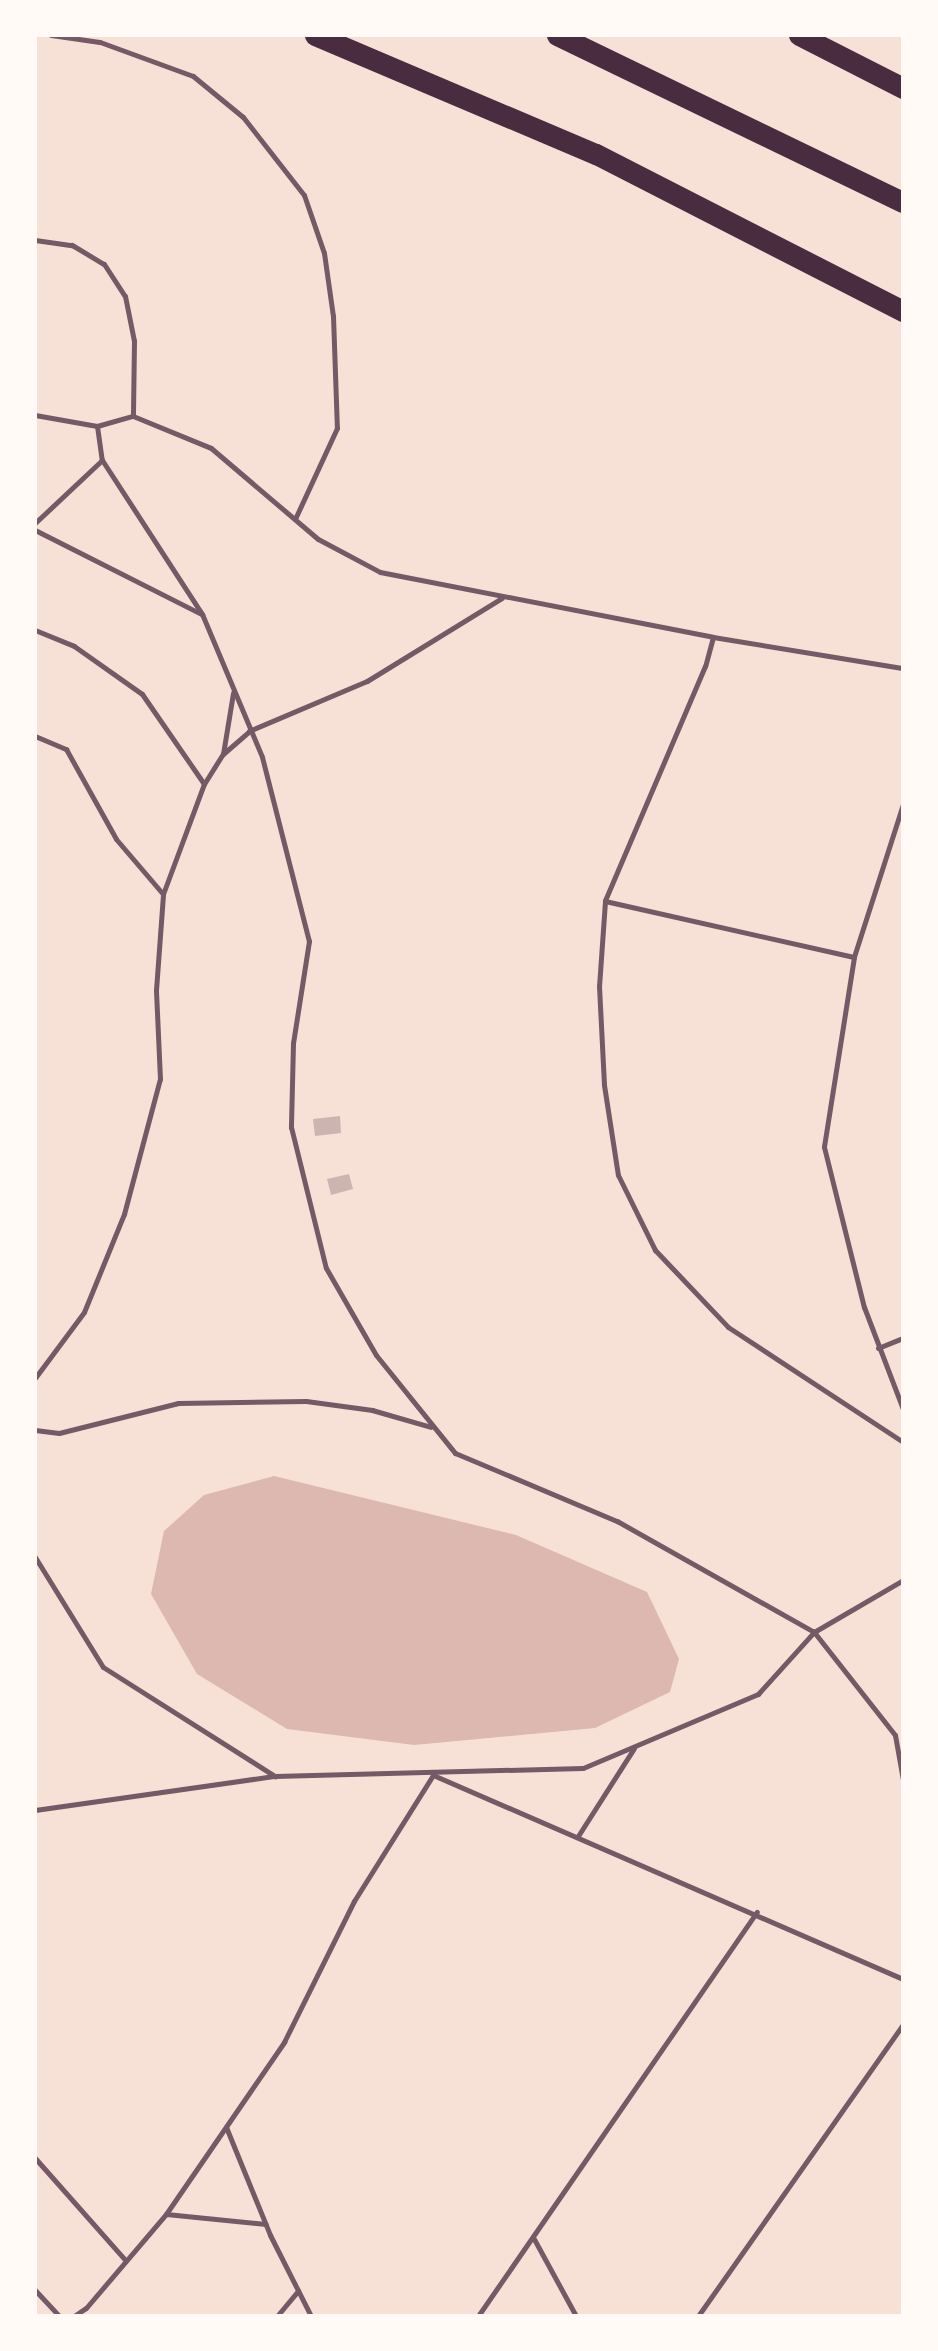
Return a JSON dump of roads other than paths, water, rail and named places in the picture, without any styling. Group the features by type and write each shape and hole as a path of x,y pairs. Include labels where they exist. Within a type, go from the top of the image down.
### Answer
{"highway":[{"path":"315,35 596,154 903,311"},
{"path":"557,35 903,202"},
{"path":"799,35 903,88"}],"lane":[{"path":"51,35 100,42 194,76 243,117 304,195 328,278 337,428 295,519"},
{"path":"35,240 72,245 104,264 125,296 134,341 133,416"},
{"path":"35,415 97,426 133,416 211,448 318,539 380,572 502,598 713,637 903,668"},
{"path":"97,426 102,460 202,614 262,757 310,941 293,1043 291,1127 326,1268 376,1355 432,1427 456,1453 617,1521 814,1632 895,1735 903,1780"},
{"path":"35,523 102,460"},
{"path":"35,530 202,614"},
{"path":"35,1378 84,1312 124,1214 160,1079 156,990 163,894 204,784 223,754 249,731 367,681 502,598"},
{"path":"35,630 75,646 142,694 204,784"},
{"path":"713,637 605,901 599,986 604,1085 618,1175 655,1250 728,1327 903,1442"},
{"path":"223,754 234,690"},
{"path":"35,736 66,749 116,838 163,894"},
{"path":"903,804 854,957 824,1147 878,1348 903,1409"},
{"path":"605,901 854,957"},
{"path":"878,1348 903,1338"},
{"path":"35,1430 59,1433 178,1404 306,1401 372,1410 432,1427"},
{"path":"35,1557 103,1667 275,1776"},
{"path":"35,1810 275,1776 433,1775 583,1768 758,1694 814,1632 903,1580"},
{"path":"578,1836 634,1748"},
{"path":"433,1775 757,1912 903,1979"},
{"path":"74,2316 166,2214 284,2042 354,1900 433,1775"},
{"path":"478,2316 534,2239 757,1912"},
{"path":"698,2316 903,2024"},
{"path":"226,2127 266,2224 311,2316"},
{"path":"35,2158 126,2261"},
{"path":"166,2214 266,2224"},
{"path":"534,2239 576,2316"},
{"path":"35,2290 59,2316"},
{"path":"276,2316 298,2291"}]}
